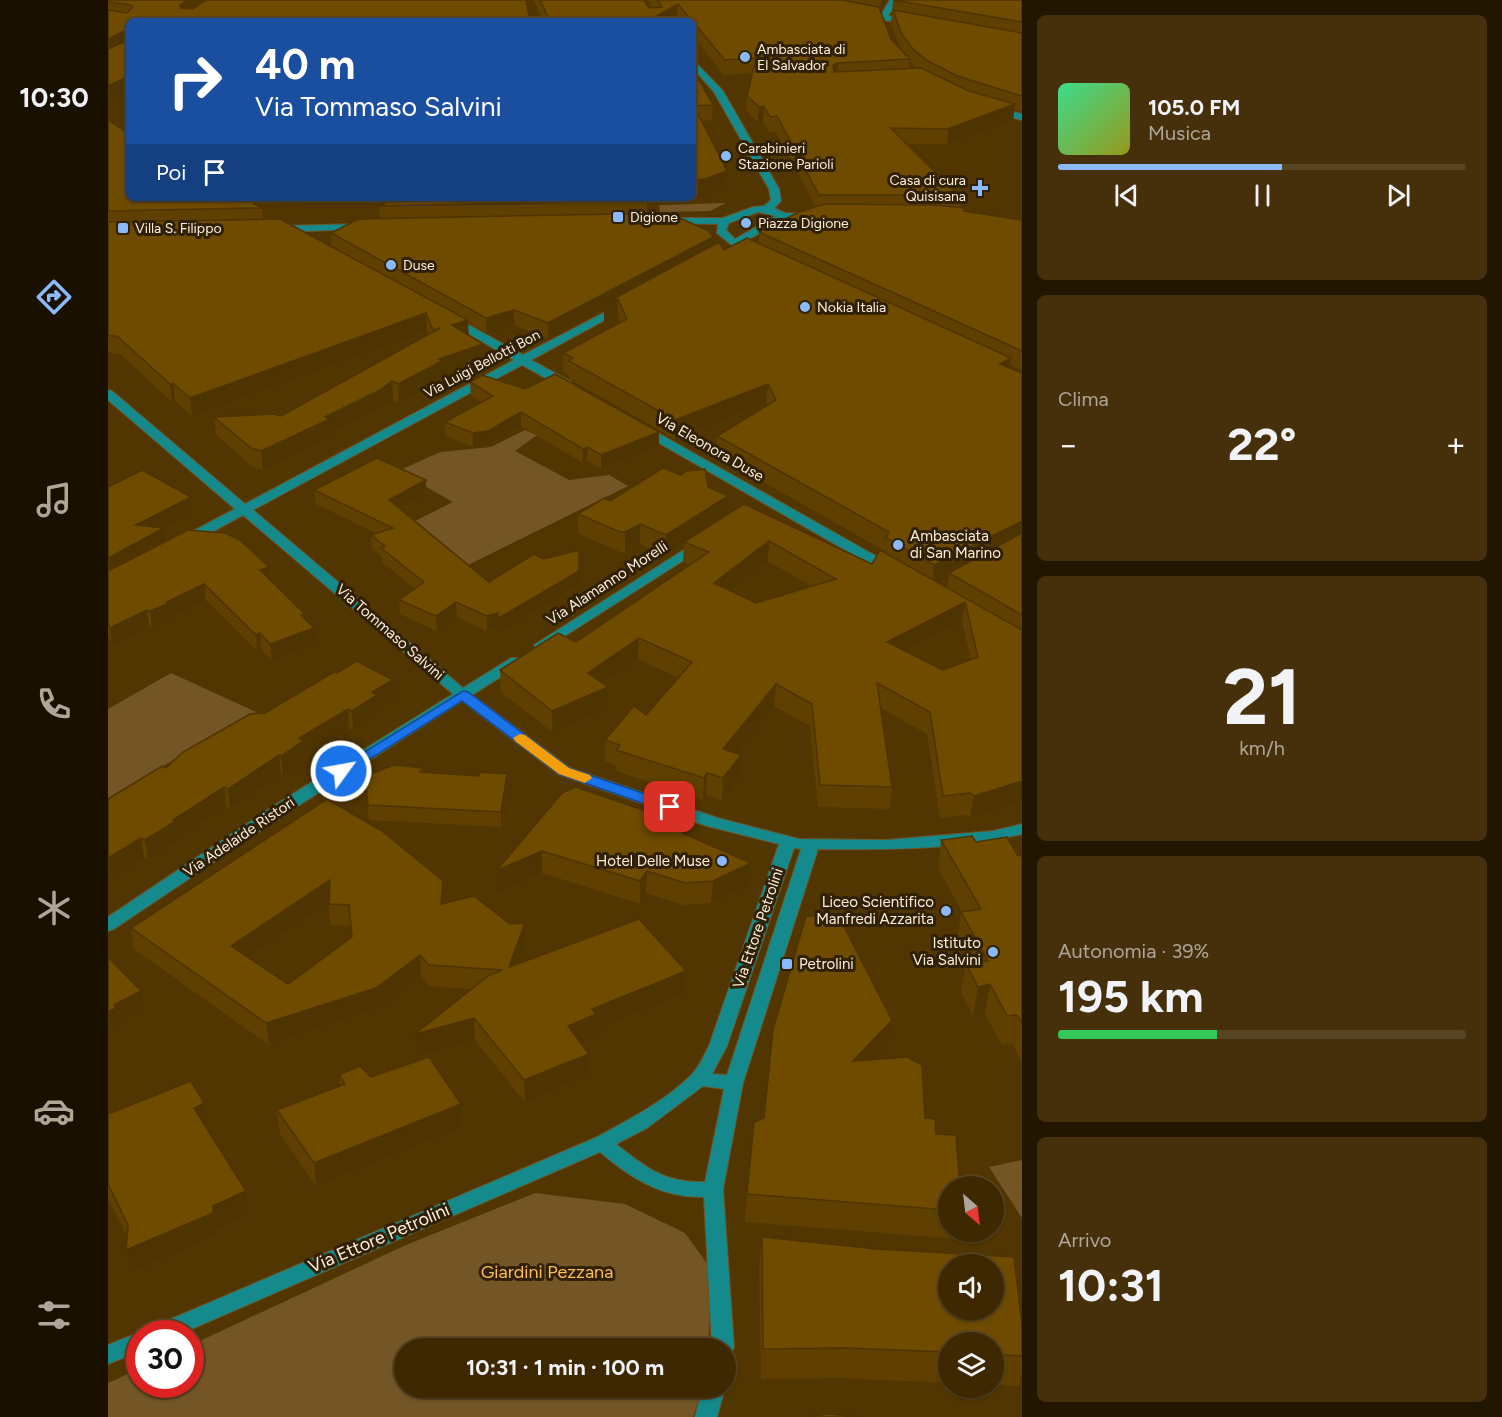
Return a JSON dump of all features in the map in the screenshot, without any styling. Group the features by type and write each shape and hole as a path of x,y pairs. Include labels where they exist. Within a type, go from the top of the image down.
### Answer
{"street":[{"path":"885,21 894,0"},
{"path":"850,12 885,21 924,25"},
{"path":"696,66 718,91 774,189 777,199 767,209"},
{"path":"985,108 1022,117"},
{"path":"654,221 724,221 745,212 767,209 784,216 821,216"},
{"path":"720,254 784,216"},
{"path":"724,221 720,231 734,244 749,253"},
{"path":"312,243 278,229 368,227"},
{"name":"Via Luigi Bellotti Bon","path":"244,508 637,298"},
{"path":"440,313 582,394"},
{"name":"Via Tommaso Salvini","path":"108,394 463,695 564,771 712,822 788,842 811,845 886,845 993,836 1022,829"},
{"name":"Via Eleonora Duse","path":"633,423 901,576"},
{"path":"753,510 768,499"},
{"path":"173,548 244,508"},
{"name":"Via Alamanno Morelli","path":"463,695 718,532"},
{"name":"Via Adelaide Ristori","path":"108,925 281,809 463,695"},
{"name":"Via Ettore Petrolini","path":"190,1320 602,1143 640,1123 699,1079 718,1046 788,842"},
{"name":"Via Ettore Petrolini","path":"722,1338 713,1189 734,1083 811,845"},
{"path":"699,1079 734,1083"},
{"path":"602,1143 634,1170 667,1188 713,1189"},
{"path":"108,1355 126,1347"},
{"path":"706,1417 711,1398"}],"green space":[{"path":"726,203 710,211 660,212 659,205"},
{"path":"525,430 537,435 515,451 569,480 609,475 628,486 468,565 407,525 453,502 398,471 440,452 491,447"},
{"path":"171,673 256,712 108,798 108,709"},
{"path":"1022,1160 1022,1218 1004,1190 1004,1176 995,1176 989,1167"},
{"name":"Giardini Pezzana","path":"535,1193 625,1204 685,1233 712,1270 709,1338 394,1338 394,1398 700,1398 693,1417 108,1417 108,1383 126,1375 126,1398 204,1398 204,1339 406,1245"}],"building":[{"path":"108,0 188,0 180,5 180,8 193,9 206,0 526,0 529,18 126,18 126,30 108,39 108,10 127,13 133,7 108,2"},
{"path":"540,0 644,0 649,8 662,7 657,0 842,0 879,7 891,39 910,59 838,63 833,65 834,72 921,68 969,91 1015,104 948,129 891,128 961,198 934,195 819,195 777,116 770,117 764,106 759,107 747,96 756,58 725,60 696,26 696,18 690,18 678,4 653,18 549,18"},
{"path":"893,0 1022,0 1022,22"},
{"path":"893,10 1022,33 1022,96 957,76 926,60 913,49 901,33"},
{"path":"126,41 126,77 108,86 108,49"},
{"path":"696,75 713,105 696,106"},
{"path":"696,110 727,171 696,180"},
{"path":"108,120 126,132 126,201 249,201 262,208 108,211"},
{"path":"389,201 647,201 379,206"},
{"path":"825,204 934,205 964,208 964,211 1022,220 1022,351 759,232 799,212"},
{"path":"669,213 709,231 713,237 548,323 514,310 486,318 331,233 358,219"},
{"path":"280,219 468,320 452,325 483,344 439,359 444,360 398,384 392,381 380,390 325,417 330,419 261,451 251,448 214,417 274,414 281,416 440,328 433,330 426,313 190,398 173,383 170,384 117,336 108,334 108,222"},
{"path":"747,238 1011,358 1000,364 1022,373 1022,521 934,565 886,538 889,532 717,436 776,400 768,384 675,420 569,361 573,358 563,353 627,319 618,299 604,304 719,242 724,250"},
{"path":"555,374 659,432 601,455 588,447 583,449 521,412 488,431 473,433 445,422 493,396 470,382 482,375 525,389"},
{"path":"377,458 426,480 389,500 489,582 534,554 543,559 579,550 579,571 497,619 498,613 487,616 456,602 436,616 399,600 424,582 381,548 385,546 371,535 393,528 314,490"},
{"path":"663,468 681,475 686,471 705,469 708,487 728,496 666,535 640,524 625,532 620,532 578,514 604,498 610,501"},
{"path":"142,470 191,497 136,525 164,528 108,558 108,487"},
{"path":"744,504 872,564 880,550 1022,630 1022,781 974,796 970,793 943,796 930,712 877,683 892,787 820,785 812,704 776,684 723,749 741,755 723,778 707,773 704,778 616,750 620,745 605,740 634,706 646,715 692,662 639,638 588,673 608,687 552,711 500,670 558,633 576,642 709,552 684,542","holes":["769,541 836,579 756,603 714,583","965,602 978,657 943,670 887,642"]},
{"path":"188,530 225,533 240,540 269,567 260,570 305,614 301,615 314,628 270,644 260,633 256,635 204,584 167,604 150,611 147,610 110,628 108,624 108,571"},
{"path":"1022,533 1022,615 949,573"},
{"path":"357,661 393,680 372,692 377,695 352,711 348,709 299,738 303,741 281,756 279,755 228,789 224,787 145,840 141,838 108,858 108,799 162,766 166,768 183,752 250,714 265,713"},
{"path":"394,765 423,768 420,772 479,776 479,772 507,774 501,812 368,805 365,776"},
{"path":"575,787 688,825 682,833 751,863 713,881 685,883 647,871 640,881 542,851 497,870 562,793"},
{"path":"327,799 382,831 443,881 441,904 474,896 510,924 525,923 509,967 639,919 686,971 592,1009 596,1014 568,1026 589,1054 524,1080 474,1018 415,1034 488,976 502,970 429,965 420,955 376,988 266,1023 131,928","holes":["330,880 329,904 349,905 352,937 288,984 231,946"]},
{"name":"Istituto Via Salvini","path":"972,836 976,842 1007,837 1018,856 1022,855 1022,1023 1017,1015 1007,1016 990,984 978,987 966,964 988,961 961,912 981,909 941,840"},
{"path":"806,916 839,917 892,1020 853,1061 907,1057 922,1065 925,1118 935,1119 936,1134 956,1135 959,1176 938,1176 938,1209 747,1194 754,1122 764,1118 773,1030"},
{"path":"110,959 141,991 114,1005 116,1008 108,1012 108,960"},
{"path":"429,1057 461,1104 314,1163 277,1110 345,1084 339,1075 360,1066 371,1077"},
{"path":"191,1081 204,1103 194,1108 246,1191 213,1206 213,1213 126,1250 128,1225 108,1184 108,1114"},
{"path":"762,1237 877,1249 963,1254 938,1254 938,1320 1004,1320 1004,1256 1014,1257 1022,1326 1022,1356 1004,1355 1004,1332 938,1332 938,1352 845,1348 763,1349"},
{"path":"831,1414 858,1417 809,1417"}],"slow traffic":[{"path":"520,738 564,771 585,778"}],"place":[{"name":"Ambasciata di El Salvador","path":"745,57"},
{"name":"Carabinieri Stazione Parioli","path":"726,156"},
{"name":"Casa di cura Quisisana","path":"980,188"},
{"name":"Digione","path":"618,217"},
{"name":"Piazza Digione","path":"746,223"},
{"name":"Villa S. Filippo","path":"123,228"},
{"name":"Duse","path":"391,265"},
{"name":"Nokia Italia","path":"805,307"},
{"name":"Ambasciata di San Marino","path":"898,545"},
{"name":"Hotel Delle Muse","path":"722,861"},
{"name":"Liceo Scientifico Manfredi Azzarita","path":"946,911"},
{"name":"Istituto Via Salvini","path":"993,952"},
{"name":"Petrolini","path":"787,964"}],"route":[{"path":"341,771 463,695 564,771 670,807"}]}
